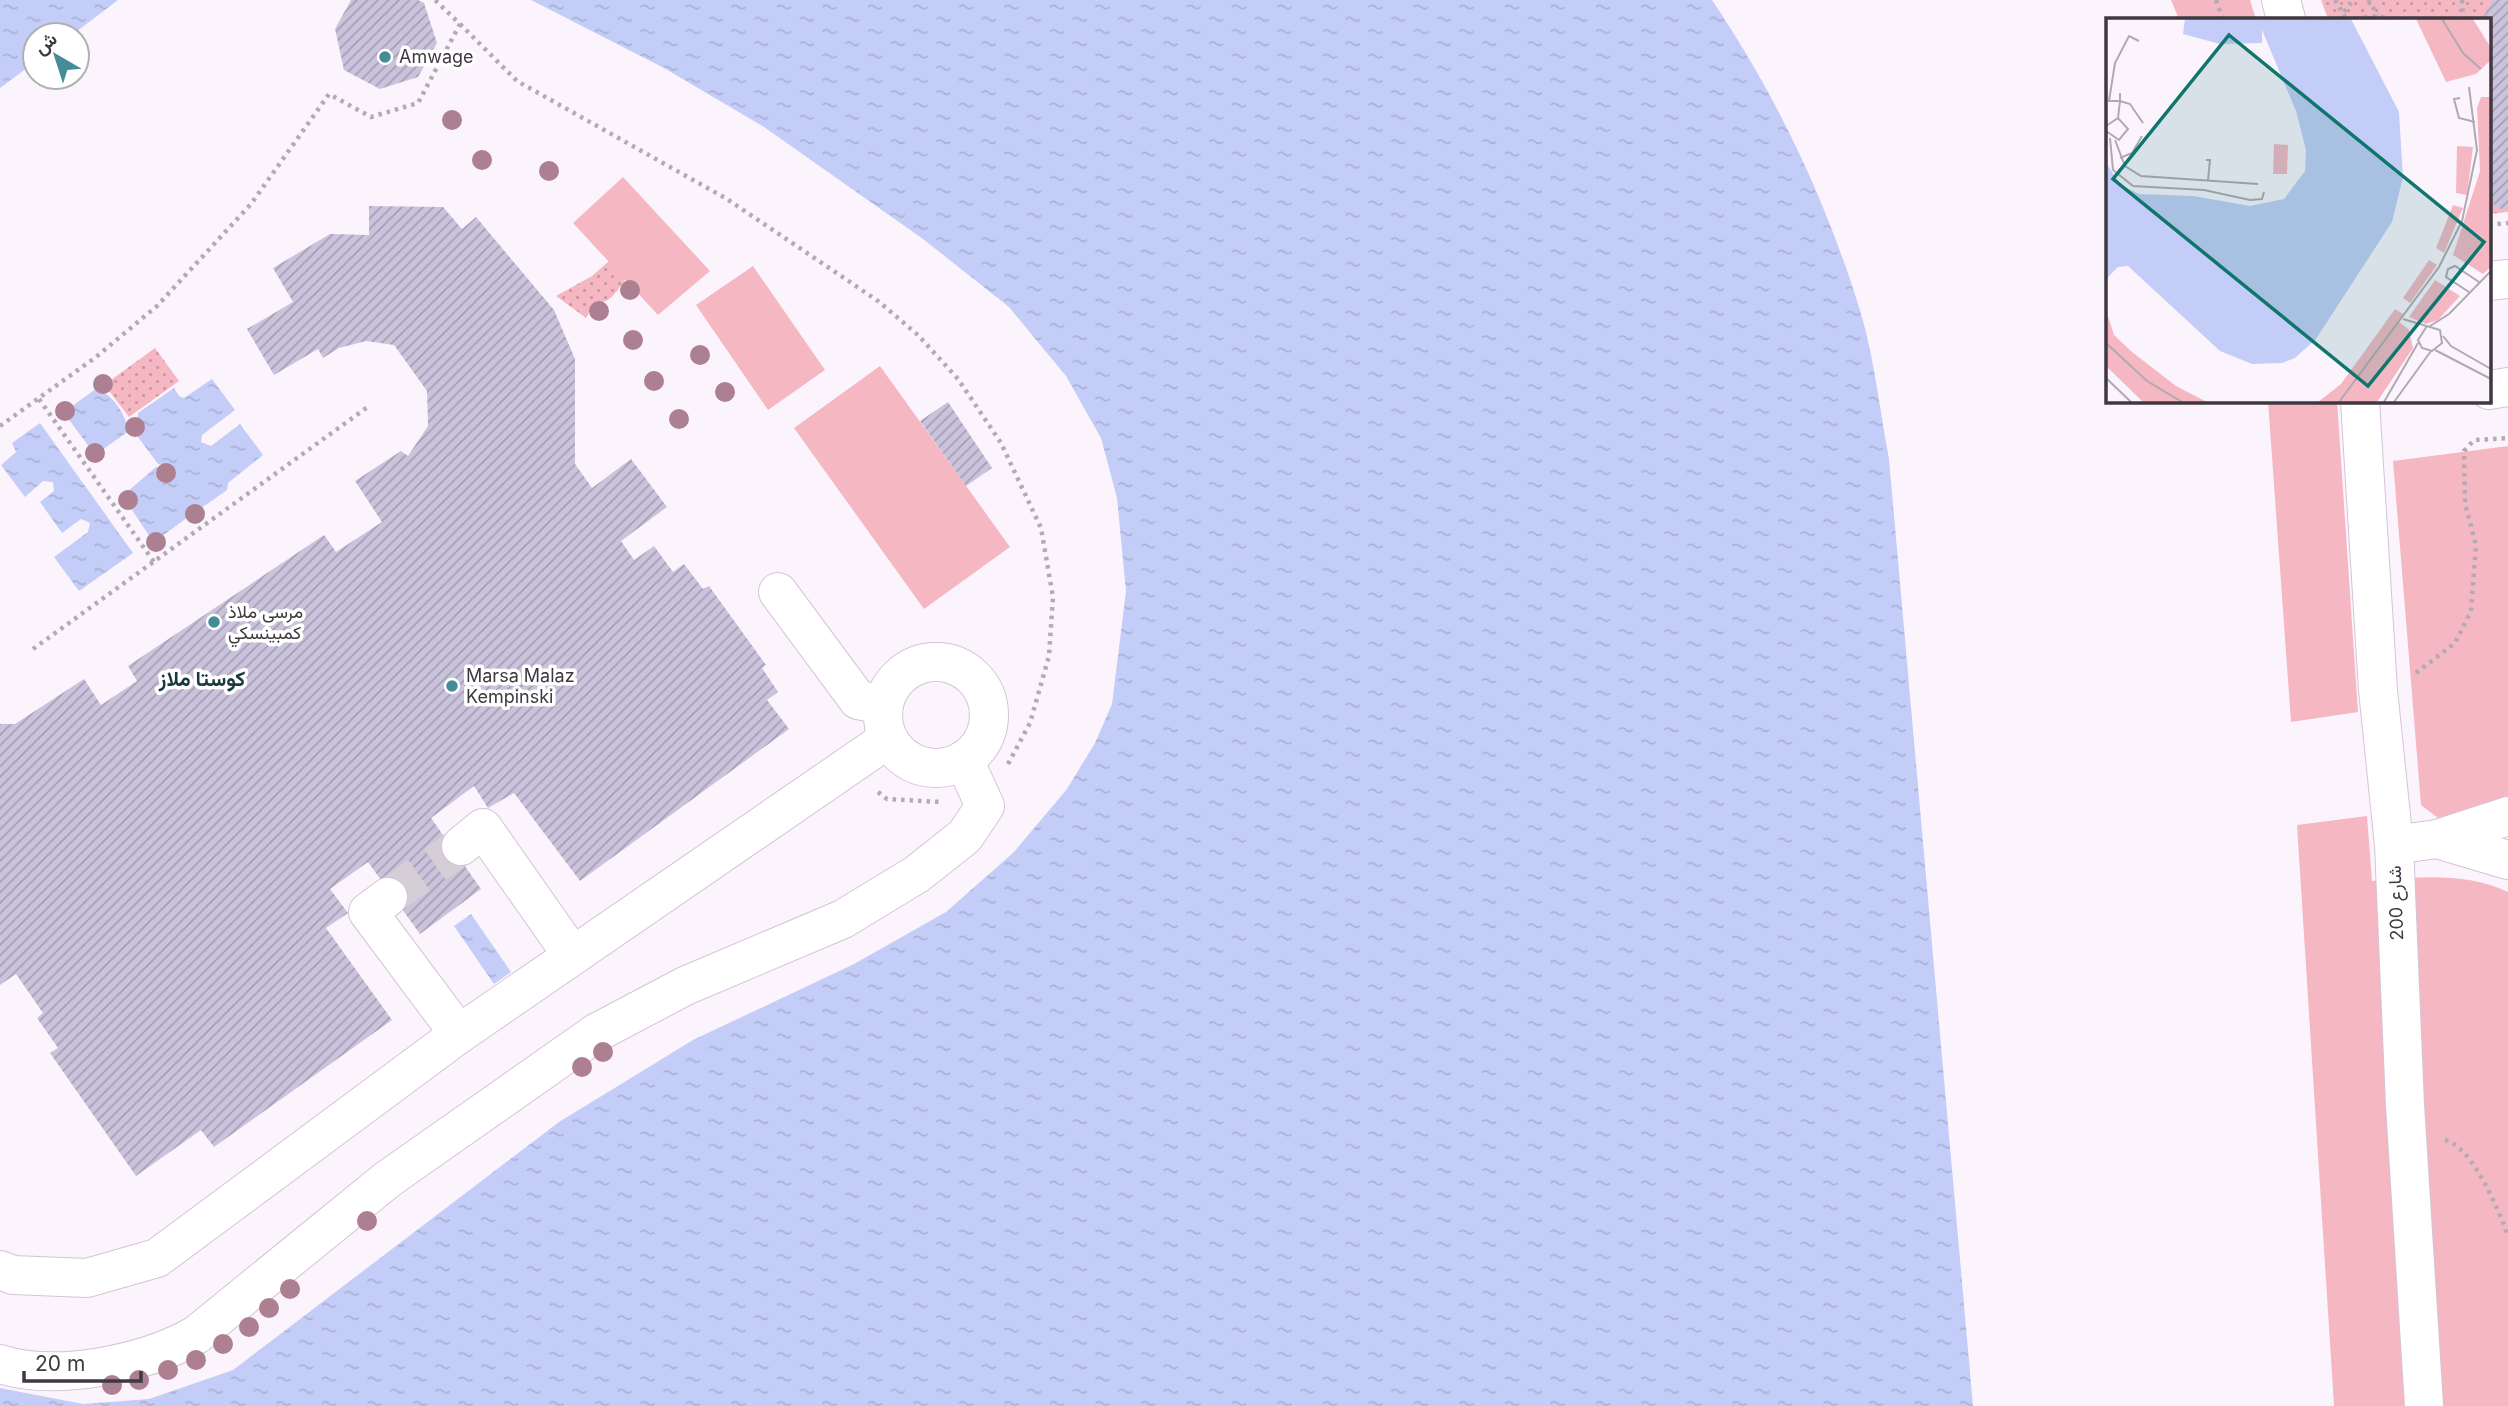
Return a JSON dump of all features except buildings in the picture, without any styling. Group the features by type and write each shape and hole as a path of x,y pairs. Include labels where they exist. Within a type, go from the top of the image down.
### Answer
{"street":[{"path":"2281,0 2286,18"},
{"path":"2490,281 2508,279"},
{"path":"2490,390 2508,387"},
{"name":"شارع 200","path":"2360,402 2378,690 2394,845 2407,1137 2424,1406"},
{"path":"0,1270 13,1275 87,1278 157,1258 459,1034 845,769 886,722 890,688 901,675 916,666 933,662 950,664 966,670 979,683 986,698 989,715 986,732 977,748 964,760 948,767 930,768 913,763 899,753 886,722 859,699 778,593"},
{"path":"0,1364 65,1370 111,1366 182,1343 388,1179 596,1033 685,986 843,919 917,874 965,836 985,806 964,760"},
{"path":"2394,845 2437,839 2508,816"},
{"path":"461,846 483,828 572,955"},
{"path":"2437,839 2508,860"},
{"path":"388,897 368,912 459,1034"}],"path":[{"path":"435,0 517,81 727,199 878,301 918,335 958,379 1001,443 1041,528 1053,597 1049,656 1030,723 985,806 887,799 845,769"},
{"path":"2216,0 2222,18"},
{"path":"2335,0 2346,18"},
{"path":"2344,12 2353,0"},
{"path":"2368,0 2378,16"},
{"path":"2462,0 2463,18"},
{"path":"2357,18 2385,18"},
{"path":"0,426 133,327 204,257 251,204 329,94 371,117 418,103 460,24"},
{"path":"2490,225 2508,223"},
{"path":"39,399 154,562"},
{"path":"33,649 369,406"},
{"path":"2378,690 2428,666 2455,643 2471,611 2476,546 2465,503 2464,451 2474,440 2508,438"},
{"path":"2407,1137 2432,1137 2452,1142 2493,1196 2508,1236"}],"shaded area":[{"path":"2171,0 2250,0 2256,18 2179,18"},
{"path":"2321,0 2508,0 2508,212 2490,214 2490,18 2328,18"},
{"path":"623,177 710,271 658,315 573,223"},
{"path":"609,261 626,279 614,295 606,301 595,303 586,318 556,296 592,276"},
{"path":"753,266 825,370 768,410 696,305"},
{"path":"155,348 179,381 129,417 109,391 111,380"},
{"path":"880,366 1010,547 924,609 794,428"},
{"path":"2268,402 2337,402 2358,712 2291,722"},
{"path":"2508,446 2508,797 2496,807 2442,821 2421,805 2393,461"},
{"path":"2367,816 2372,881 2424,877 2458,879 2475,881 2508,892 2508,1406 2334,1406 2297,825"}],"water":[{"path":"0,0 118,0 90,21 21,21 21,72 0,88"},
{"path":"531,0 1712,0 1780,114 1817,193 1862,317 1874,370 1889,459 1973,1406 0,1406 0,1388 83,1404 149,1399 233,1370 559,1122 693,1040 854,964 946,912 1014,852 1067,789 1095,743 1112,704 1126,591 1117,498 1101,438 1066,376 1009,307 923,239 764,127 664,68"},
{"path":"212,379 235,410 202,435 201,442 211,446 240,424 263,455 228,483 227,490 200,509 191,508 188,517 161,537 150,537 130,507 135,503 135,496 127,492 156,467 160,468 159,475 164,479 171,478 173,472 169,466 158,464 135,433 141,427 137,420 138,413 174,388 179,396 184,398"},
{"path":"97,388 118,406 129,431 102,450 96,445 90,448 67,417 71,407"},
{"path":"40,423 133,553 79,591 54,557 88,532 90,523 81,519 62,533 40,502 54,491 53,482 43,481 25,497 1,465 16,452 12,443"},
{"path":"471,914 511,972 494,984 454,926"}],"tunnel":[{"path":"388,897 461,846"}],"place":[{"name":"Amwage","path":"385,57"},
{"name":"مرسى ملاذ كمبينسكي","path":"214,622"},
{"name":"Marsa Malaz Kempinski","path":"452,686"}],"district":[{"name":"كوستا ملاز","path":"202,679"}]}
